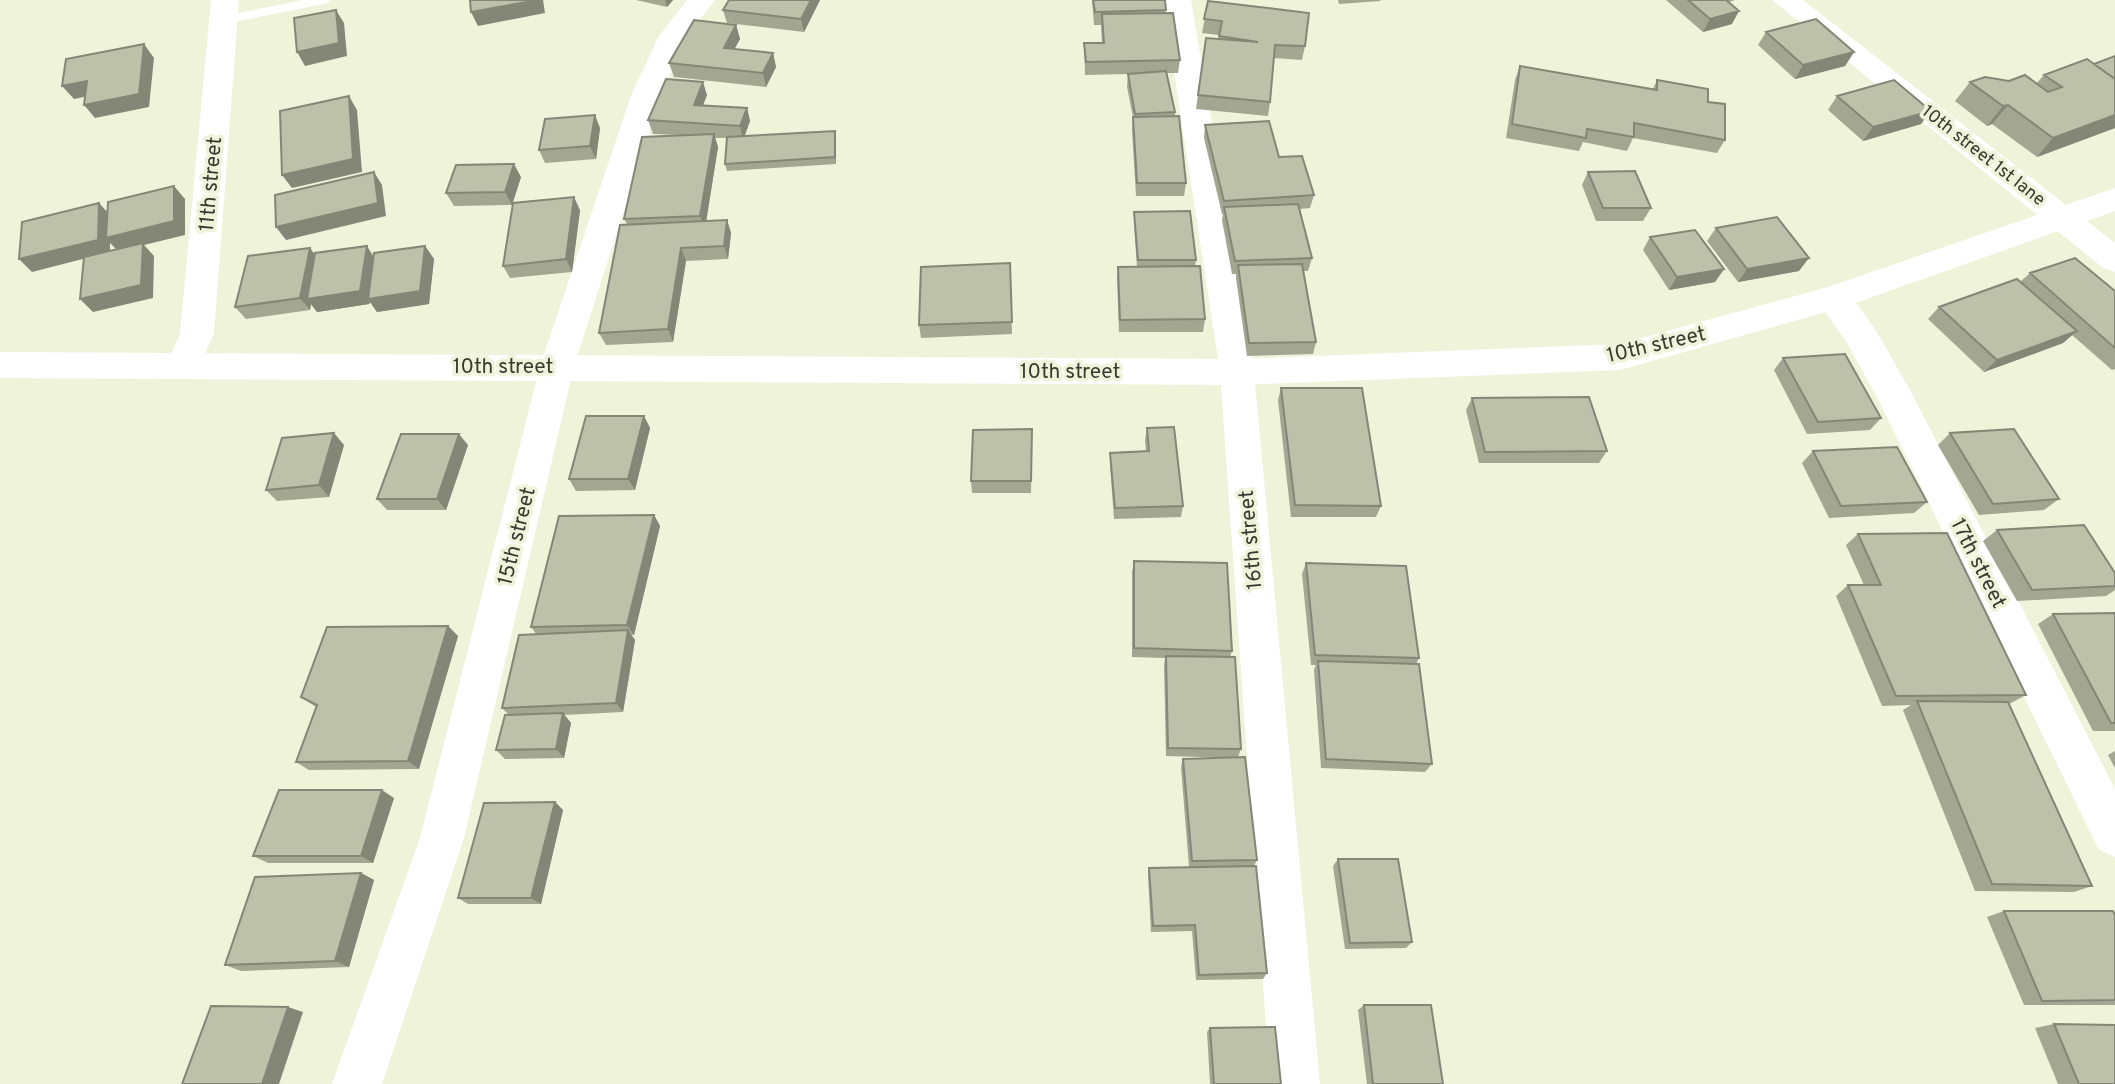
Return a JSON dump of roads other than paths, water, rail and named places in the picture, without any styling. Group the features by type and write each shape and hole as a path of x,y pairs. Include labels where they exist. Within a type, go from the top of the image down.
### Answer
{"street":[{"name":"15th street","path":"357,1084 442,838 557,366 647,93 673,36 701,0"},
{"name":"16th street","path":"1177,0 1237,372 1295,1084"},
{"name":"10th street 1st lane","path":"1786,0 2115,260"},
{"name":"11th street","path":"183,366 197,334 224,10"},
{"name":"10th street","path":"0,365 557,366 1237,372 1620,357 1832,298 2115,199"},
{"name":"17th street","path":"1832,298 1859,334 1895,396 2115,835"}],"lane":[{"path":"224,10 324,0"}]}
